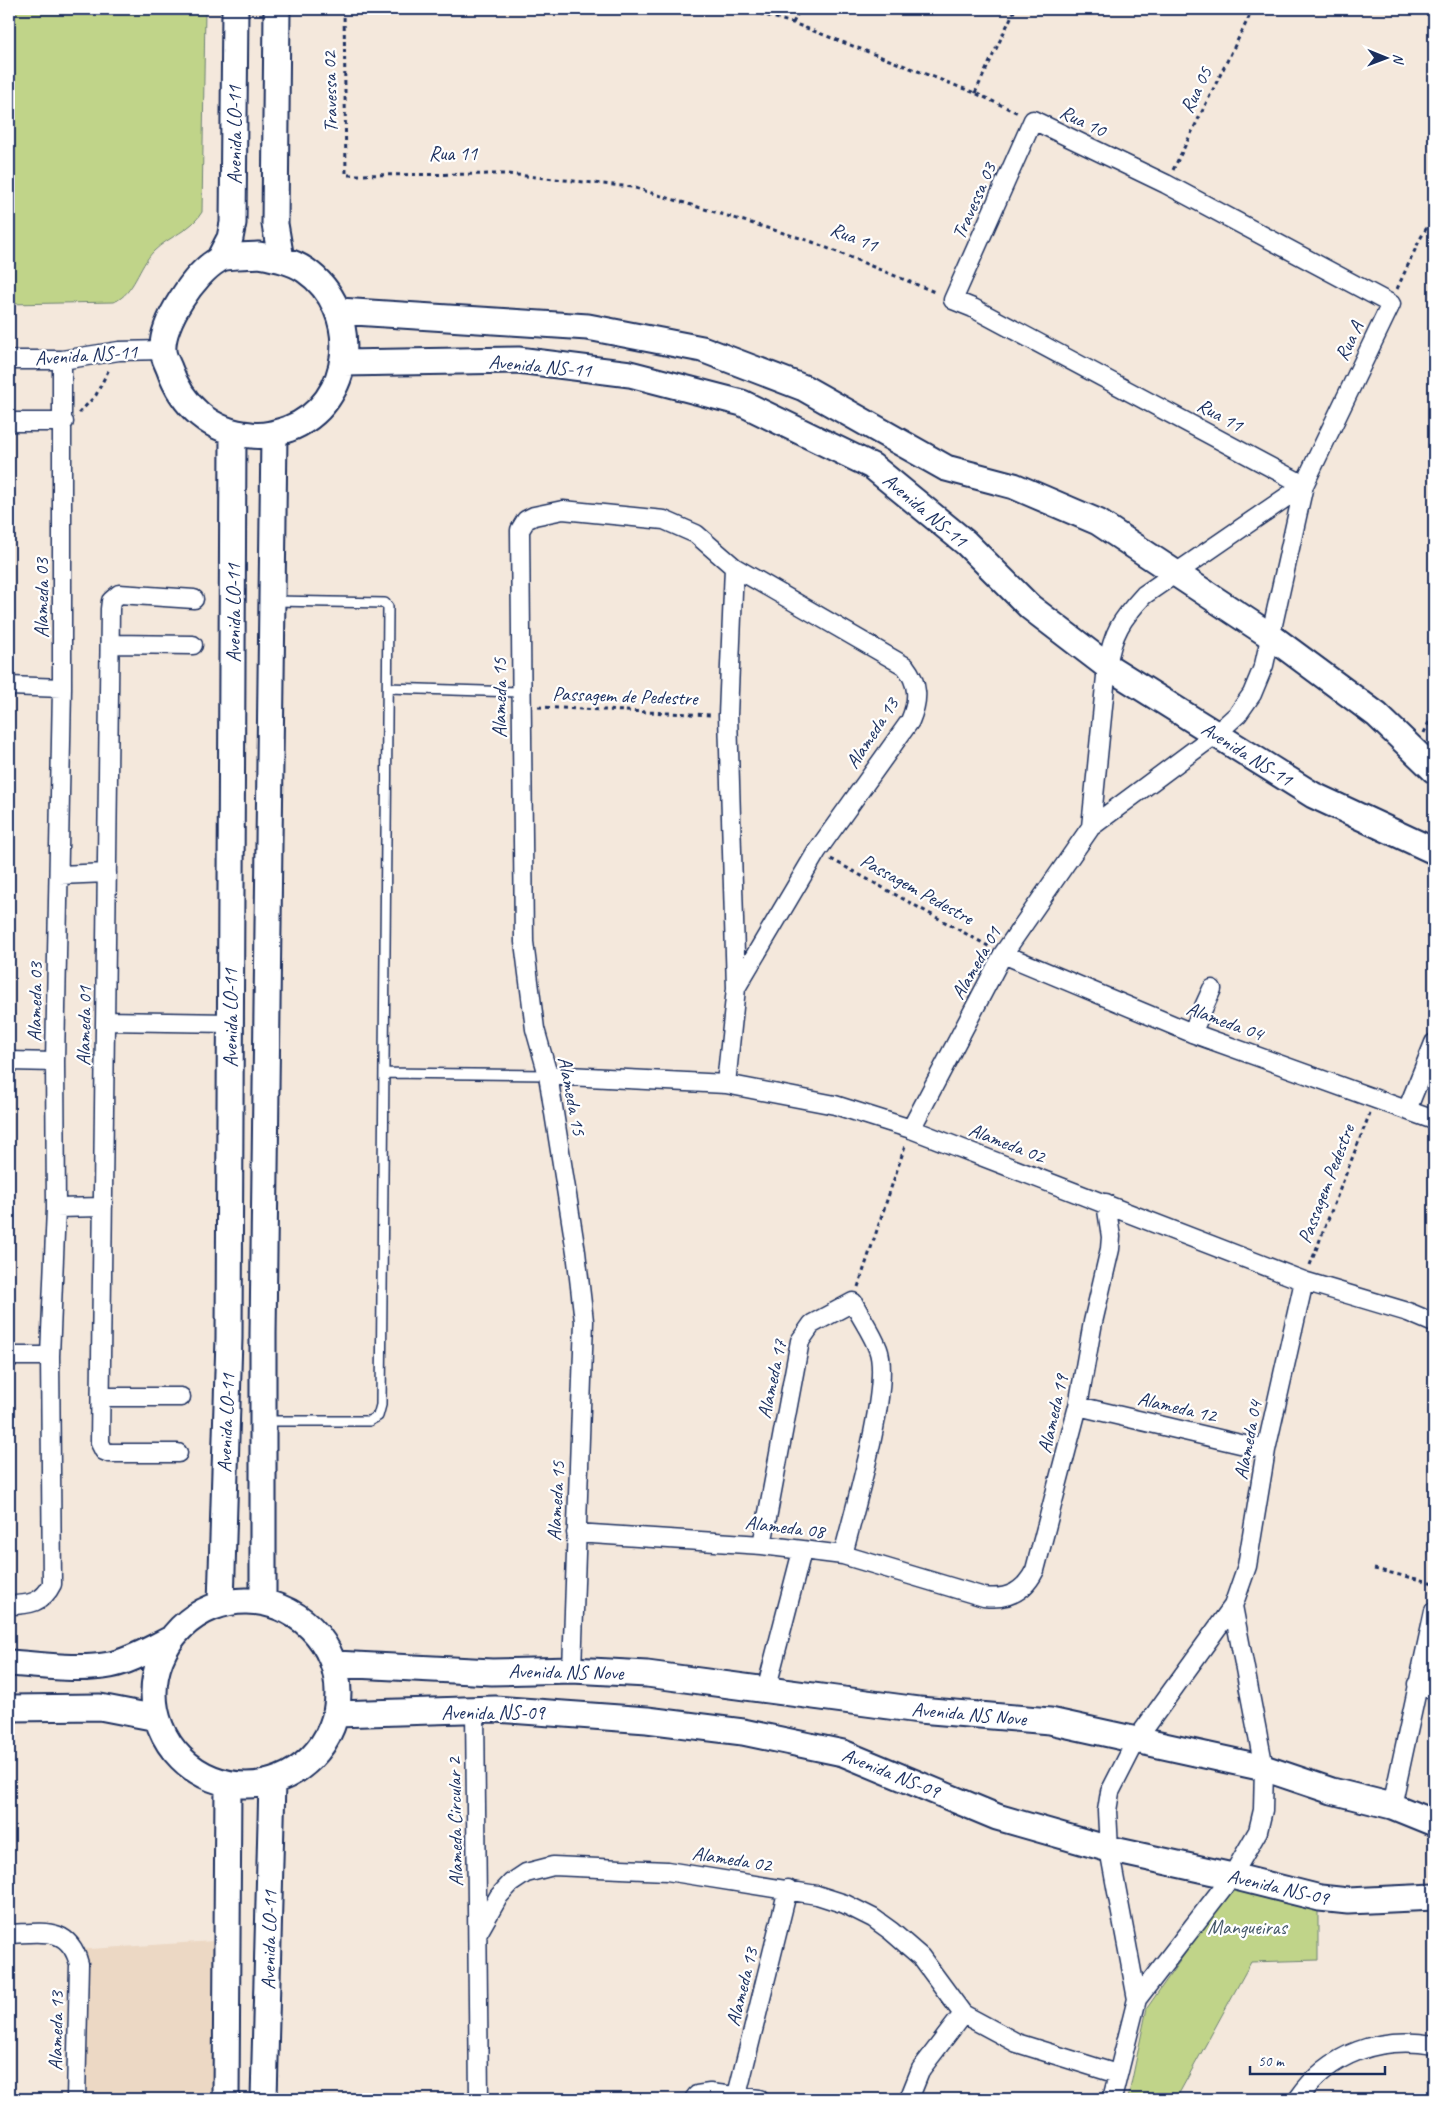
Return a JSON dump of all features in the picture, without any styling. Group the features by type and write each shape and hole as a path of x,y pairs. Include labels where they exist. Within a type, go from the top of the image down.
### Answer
{"street":[{"name":"Avenida LO-11","path":"163,350 168,328 182,296 219,259 230,238 233,223 235,9"},
{"name":"Avenida LO-11","path":"277,9 275,224 281,259"},
{"name":"Rua 10","path":"1033,120 1166,184 1391,304"},
{"name":"Travessa 03","path":"953,300 1033,120"},
{"path":"163,350 174,381 184,399 197,414 214,425 233,433 253,436 274,434 299,425 320,409 335,388 344,363 345,336 339,311 325,288 305,270 281,259 259,256 219,259"},
{"name":"Rua 11","path":"953,300 973,308 1304,485"},
{"name":"Rua A","path":"1091,828 1216,734 1238,714 1252,694 1264,665 1304,485 1391,304"},
{"name":"Avenida NS-11","path":"339,311 588,327 702,349 804,388 946,468 1014,486 1098,522 1269,636 1378,715 1434,770"},
{"name":"Avenida NS-11","path":"9,360 62,360 118,351 163,350"},
{"name":"Alameda 03","path":"9,1605 36,1602 47,1593 52,1584 50,1356 56,1208 55,1062 62,688 64,422 62,360"},
{"name":"Avenida NS-11","path":"344,363 518,360 630,374 742,403 872,466 966,543 1030,607 1107,666 1313,795 1434,851"},
{"path":"9,422 64,422"},
{"name":"Avenida LO-11","path":"221,1604 229,1338 233,433"},
{"name":"Avenida LO-11","path":"263,1602 262,1420 274,434"},
{"name":"Rua A","path":"1091,828 1111,641 1126,615 1144,595 1304,485"},
{"name":"Alameda 13","path":"520,530 526,520 534,516 563,510 664,520 696,534 734,567 905,666 916,685 917,699 910,721 817,851 736,988"},
{"name":"Alameda 15","path":"520,530 520,699 524,942 536,1030 548,1075 576,1252 584,1321 572,1670"},
{"name":"Alameda 13","path":"726,1084 736,988 728,715 734,567"},
{"name":"Alameda 01","path":"178,1453 108,1453 100,1443 110,609 111,601 119,594 194,599"},
{"path":"110,644 193,645"},
{"path":"9,686 62,688"},
{"name":"Alameda 01","path":"911,1128 1003,954 1091,828"},
{"path":"59,874 107,873"},
{"name":"Alameda 04","path":"1003,954 1192,1033 1434,1120"},
{"path":"1192,1033 1212,989"},
{"path":"105,1021 230,1023"},
{"path":"1407,1110 1434,1043"},
{"path":"9,1061 55,1062"},
{"name":"Alameda 02","path":"548,1075 726,1084 835,1105 911,1128 1304,1280 1408,1312 1434,1323"},
{"name":"Alameda 19","path":"984,1597 999,1599 1010,1596 1029,1582 1034,1570 1078,1406 1110,1249 1111,1237 1106,1204"},
{"path":"56,1208 103,1207"},
{"name":"Alameda 04","path":"1233,1606 1247,1566 1266,1450 1304,1280"},
{"path":"843,1555 877,1411 881,1372 879,1350 853,1302"},
{"name":"Alameda 17","path":"762,1544 800,1341 812,1324 853,1302"},
{"path":"9,1356 50,1356"},
{"path":"102,1397 180,1398"},
{"name":"Alameda 12","path":"1078,1406 1266,1450"},
{"name":"Alameda 08","path":"576,1533 762,1544 802,1551 843,1555 984,1597"},
{"path":"766,1690 802,1551"},
{"path":"9,1663 74,1667 110,1665 138,1655 171,1639 193,1617 221,1604 235,1601 263,1602 289,1611 311,1627 335,1664 338,1695 336,1714 323,1744 301,1767 272,1782 250,1785 228,1784 204,1775 183,1760 167,1741 157,1718 154,1684 157,1668 171,1639"},
{"path":"1137,1999 1109,1849 1107,1811 1110,1792 1137,1739 1233,1606"},
{"path":"1112,2099 1137,1999 1232,1876 1258,1831 1263,1810 1264,1768 1233,1606"},
{"path":"1392,1806 1434,1611"},
{"name":"Avenida NS-09","path":"335,1664 432,1667 492,1672"},
{"name":"Avenida NS Nove","path":"492,1672 572,1670 648,1674 919,1710 1050,1721 1264,1768 1332,1791 1392,1806 1434,1823"},
{"path":"1417,1684 1434,1690"},
{"path":"9,1708 100,1707 157,1718"},
{"name":"Avenida NS-09","path":"336,1714 475,1710 572,1713 743,1732 813,1745 843,1753 997,1817 1109,1849 1232,1876 1320,1898 1348,1901 1434,1897"},
{"name":"Alameda Circular 2","path":"475,1710 478,1933"},
{"name":"Avenida LO-11","path":"264,2098 272,1782"},
{"name":"Avenida LO-11","path":"226,2099 228,1784"},
{"name":"Alameda 02","path":"478,1933 499,1896 511,1883 526,1873 553,1866 667,1871 788,1889 845,1904 873,1918 921,1957 963,2014 1017,2043 1117,2074"},
{"name":"Alameda 13","path":"737,2095 788,1889"},
{"name":"Alameda 13","path":"9,1934 45,1933 60,1936 69,1942 75,1950 79,1964 76,2099"},
{"path":"478,1933 480,2099"},
{"path":"909,2099 921,2069 963,2014"},
{"path":"1298,2099 1309,2083 1356,2051 1383,2043 1404,2041 1434,2045"},
{"path":"694,2099 697,2095 710,2092 759,2099"}],"lane":[{"path":"262,1420 369,1421 378,1416 381,1404 388,604 272,601"},
{"path":"388,688 520,699"},
{"path":"384,1073 548,1075"}],"path":[{"name":"Travessa 02","path":"344,9 346,175"},
{"name":"Rua 10","path":"744,9 793,23 975,93 1033,120"},
{"path":"793,23 800,9"},
{"path":"975,93 1015,9"},
{"name":"Rua 05","path":"1166,184 1253,9"},
{"name":"Rua 11","path":"346,175 507,174 632,187 810,241 953,300"},
{"path":"1391,304 1420,239 1434,216"},
{"path":"64,422 78,414 96,395 118,351"},
{"name":"Passagem de Pedestre","path":"520,699 728,715"},
{"path":"1421,739 1434,711"},
{"name":"Passagem Pedestre","path":"817,851 1003,954"},
{"name":"Passagem Pedestre","path":"1304,1280 1375,1098"},
{"path":"853,1302 911,1128"},
{"path":"1374,1569 1434,1583"},
{"path":"264,2098 397,2099"}],"shaded area":[{"path":"229,1940 227,2099 74,2099 75,1950"}],"green space":[{"path":"9,9 205,9 202,212 186,229 154,251 144,264 132,286 121,298 114,302 9,304"},
{"name":"Mangueiras","path":"1230,1889 1318,1905 1318,1960 1251,1962 1176,2099 1128,2099 1147,2008"}]}
